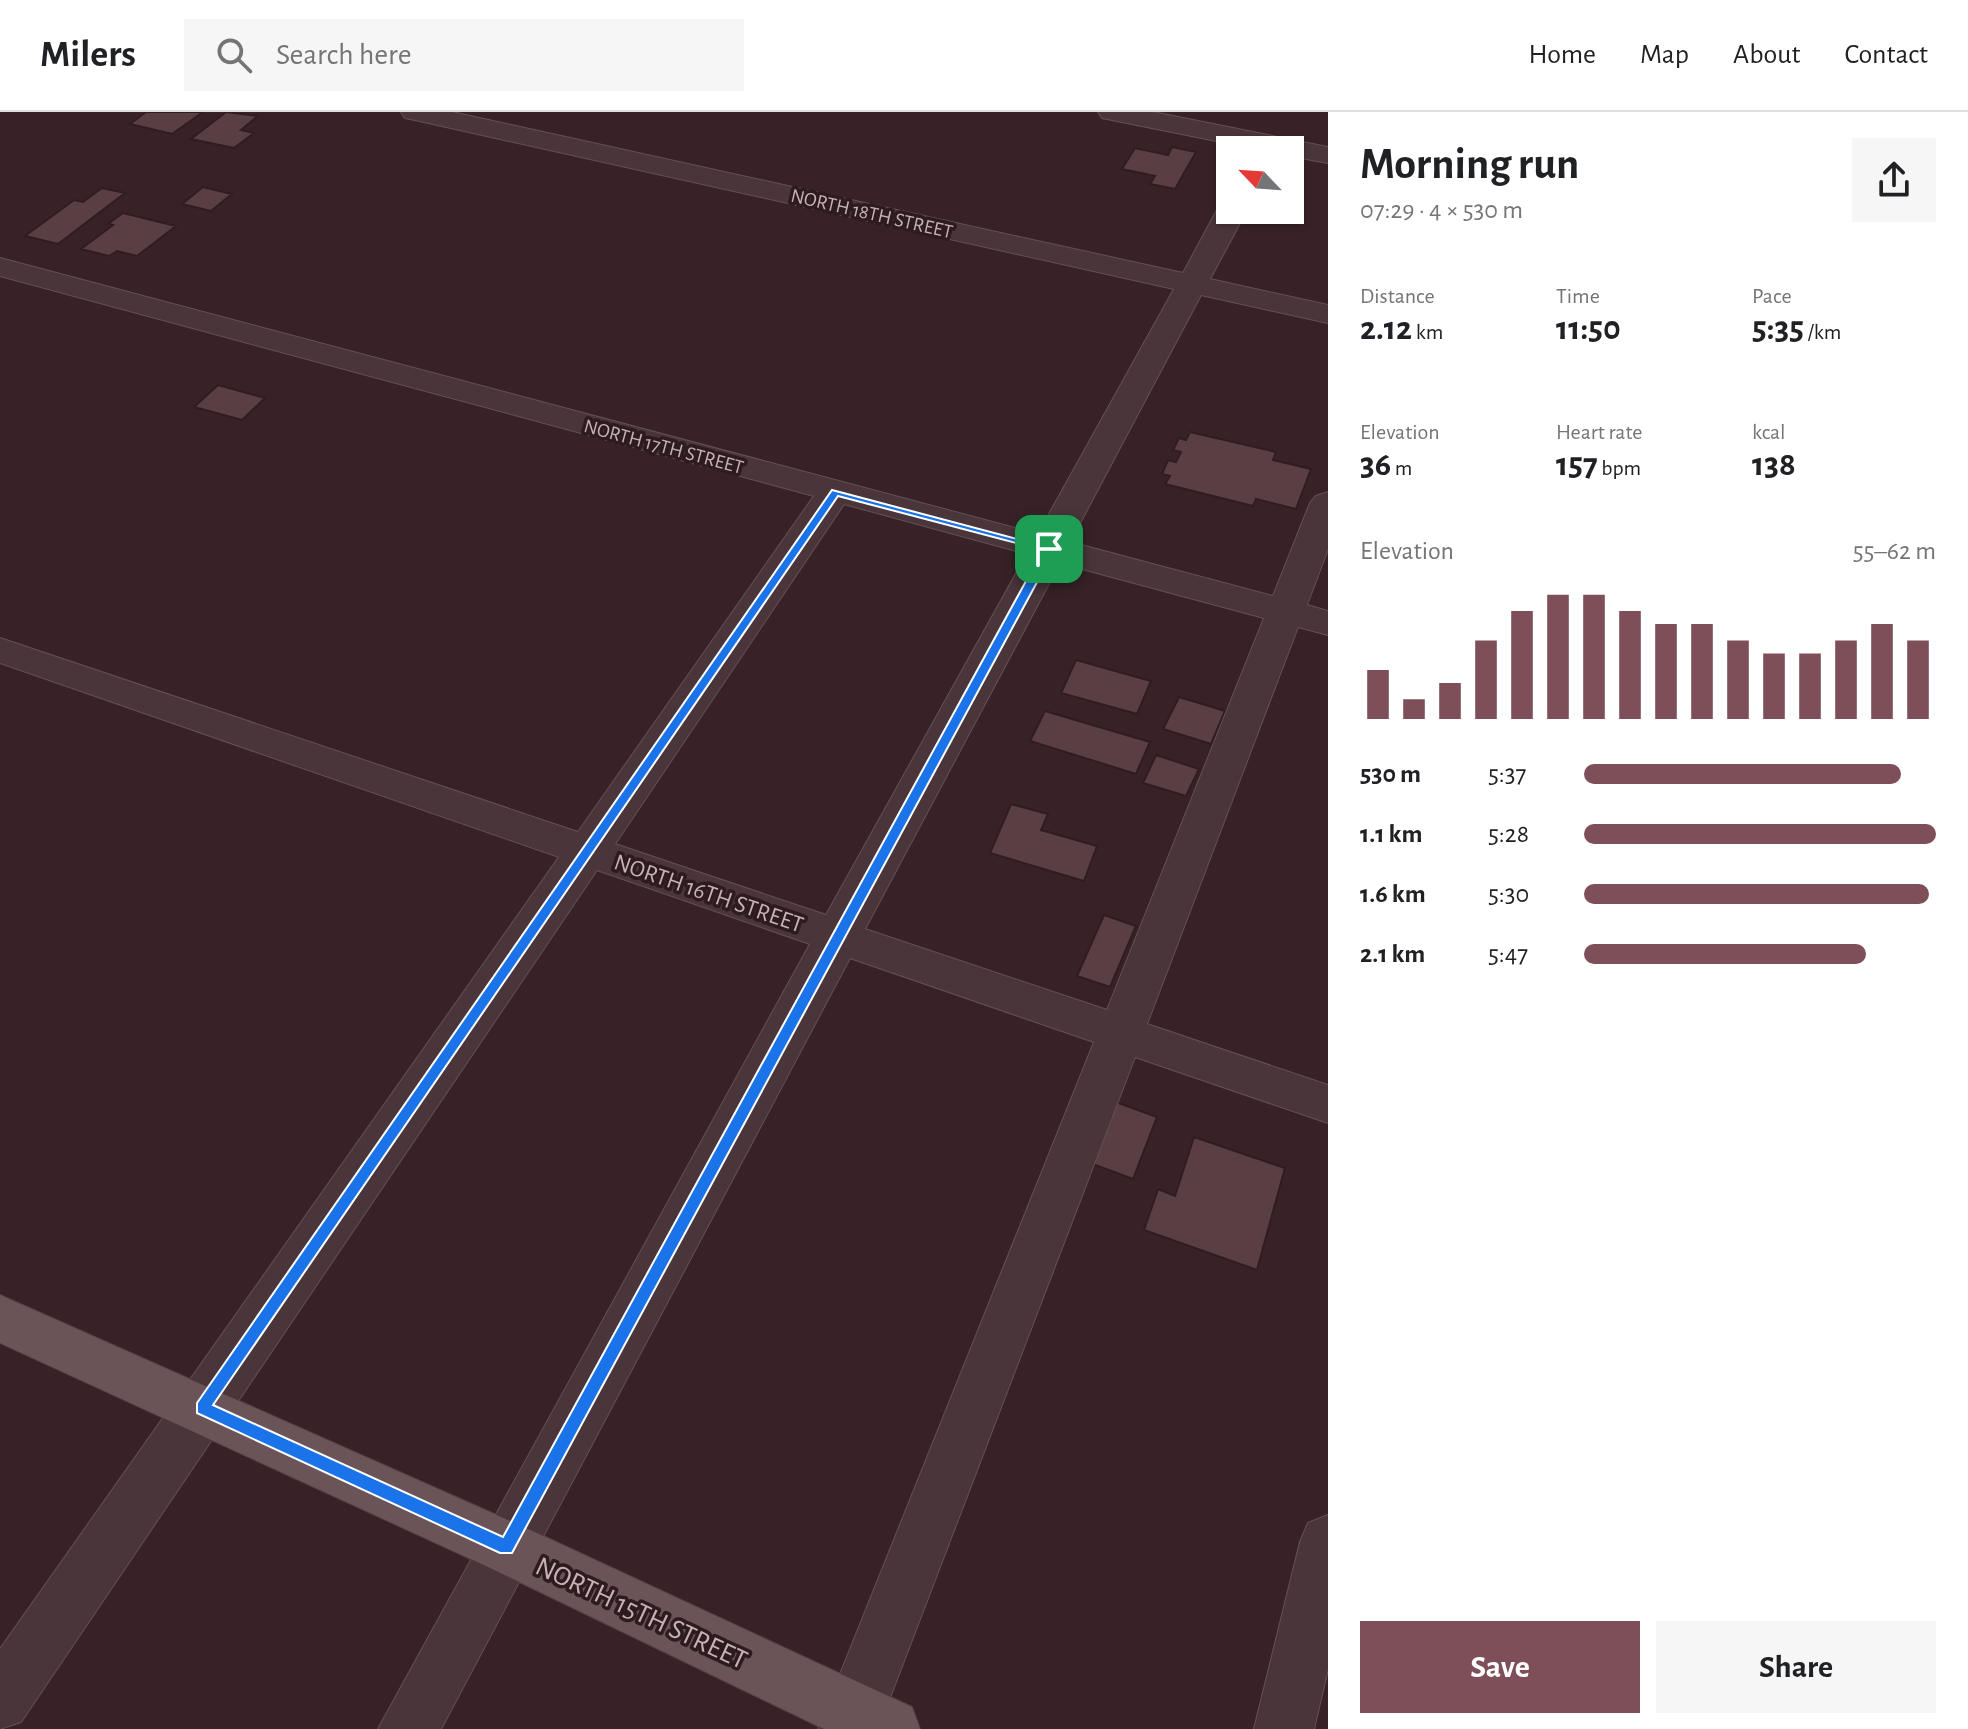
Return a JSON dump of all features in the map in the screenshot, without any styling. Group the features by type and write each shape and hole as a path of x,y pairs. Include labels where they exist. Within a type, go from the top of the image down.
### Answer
{"main road":[{"name":"NORTH 15TH STREET","path":"0,1318 506,1547 864,1723"}],"street":[{"name":"NORTH 18TH STREET","path":"415,112 560,131 1328,314"},
{"path":"1112,112 1260,136"},
{"path":"1304,148 1328,155"},
{"path":"408,1729 1224,224"},
{"name":"NORTH 17TH STREET","path":"0,267 1306,617"},
{"path":"0,1701 835,492"},
{"path":"864,1723 1119,1033 1306,617 1328,503"},
{"name":"NORTH 16TH STREET","path":"0,650 1328,1104"},
{"path":"1284,1729 1328,1542"}],"building":[{"path":"146,112 203,112 172,134 130,124"},
{"path":"226,112 258,116 241,130 254,133 234,148 191,139"},
{"path":"1172,147 1196,152 1175,189 1150,184 1155,176 1122,169 1135,148 1168,155"},
{"path":"203,187 232,194 211,211 182,204"},
{"path":"102,188 125,193 58,244 25,236 74,200 83,202"},
{"path":"123,213 176,226 137,256 117,251 109,256 81,249 113,225 108,224"},
{"path":"218,385 265,398 242,420 194,407"},
{"path":"1190,432 1276,452 1273,460 1311,469 1296,509 1256,499 1253,506 1165,484 1170,476 1162,474 1168,460 1176,462 1181,452 1173,450 1179,438 1186,440"},
{"path":"1076,660 1151,681 1137,714 1061,693"},
{"path":"1179,697 1225,711 1211,744 1163,729"},
{"path":"1045,711 1150,742 1136,774 1030,741"},
{"path":"1156,755 1199,769 1186,796 1143,783"},
{"path":"1011,804 1048,814 1041,830 1097,846 1084,881 990,853"},
{"path":"1104,915 1136,926 1110,987 1077,976"},
{"path":"1113,1101 1157,1117 1133,1179 1087,1162"},
{"path":"1194,1137 1285,1168 1257,1270 1144,1230 1158,1189 1175,1196"}],"route":[{"path":"835,492 1049,549 506,1547 202,1408 835,492"}]}
